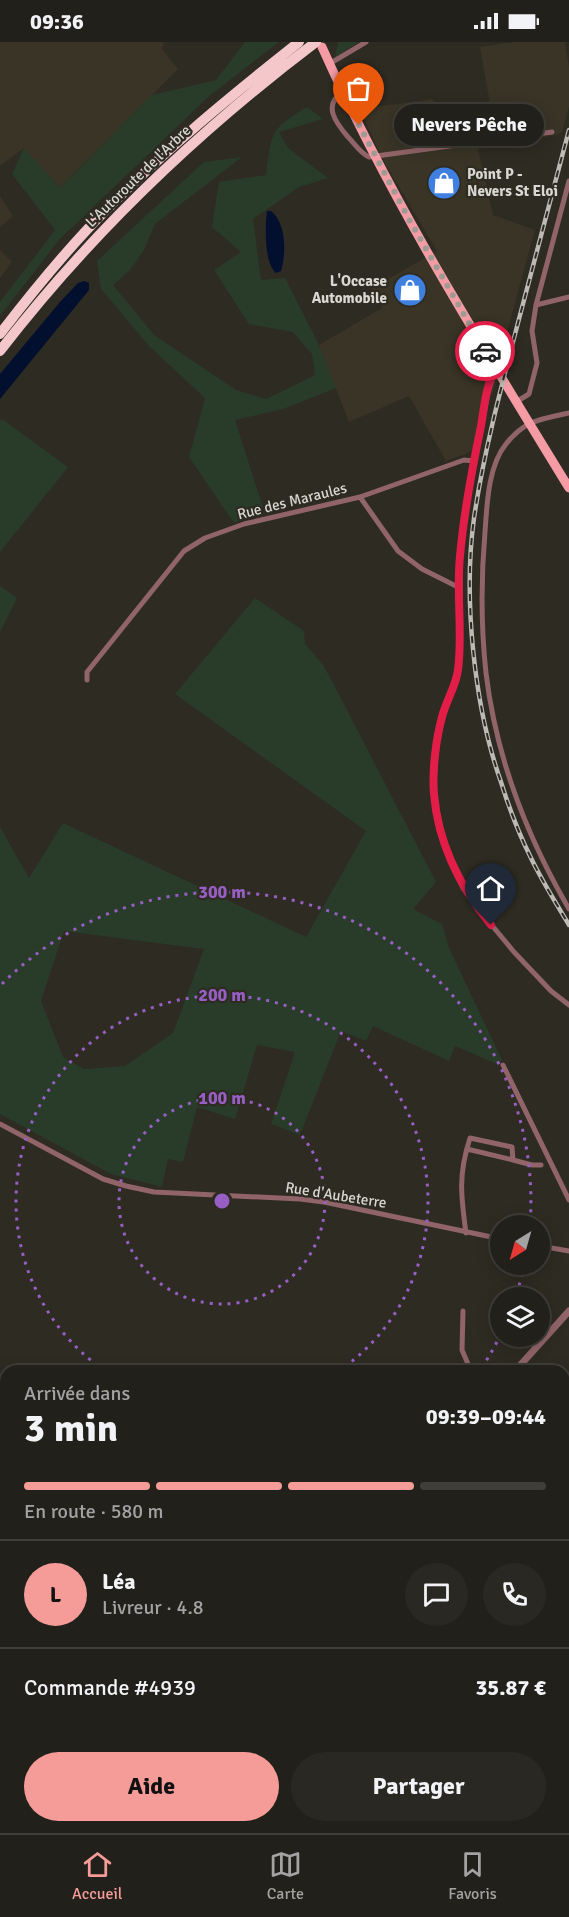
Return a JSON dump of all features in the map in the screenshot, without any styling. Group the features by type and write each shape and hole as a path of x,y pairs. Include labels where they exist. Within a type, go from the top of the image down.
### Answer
{"highway":[{"name":"L'Autoroute de l'Arbre","path":"0,334 59,261 112,204 213,112 299,42"},
{"name":"L'Autoroute de l'Arbre","path":"0,351 68,268 156,177 208,128 319,44"}],"main road":[{"path":"319,44 375,158 496,369 569,488"}],"street":[{"path":"329,64 366,42"},
{"path":"343,92 333,101 333,116 362,153 369,157 375,158 552,132"},
{"path":"516,402 529,394 537,363 532,325 569,181"},
{"path":"536,304 569,297"},
{"path":"496,369 488,392 474,461 460,558 458,672 442,716 437,741 434,793 440,828 452,866 463,888 536,975 569,1005"},
{"path":"569,413 529,423 504,446 493,472 486,519 482,574 486,673 497,732 514,792 552,878 569,909"},
{"name":"Rue des Maraules","path":"87,680 87,672 163,575 184,551 205,538 244,524 360,497 464,460 474,461"},
{"path":"360,497 398,551 422,569 460,588"},
{"path":"503,1065 569,1200"},
{"name":"Rue d'Aubeterre","path":"0,1124 103,1179 126,1186 154,1192 312,1201 490,1237"},
{"path":"466,1233 460,1190 471,1138 512,1147 513,1160"},
{"path":"467,1149 532,1165 541,1165"},
{"path":"550,1248 569,1251"},
{"path":"463,1311 462,1350 468,1365"},
{"path":"520,1365 569,1311"}],"shaded area":[{"path":"0,42 164,42 162,49 178,69 60,188 24,148 0,166"},
{"path":"514,42 565,42 569,67 569,106 562,132 556,135 478,149 493,215 535,230 501,354 503,367 490,398 481,445 466,454 446,461 409,396 349,422 319,345 382,308 371,289 437,251 383,160 360,109 433,99 442,115 490,104 480,47"},
{"path":"0,196 13,216 0,227"},
{"path":"0,250 12,262 0,278"}],"green space":[{"path":"245,42 279,42 208,97 59,240 0,316 0,302 55,230 12,174 24,148 60,188 152,95 216,80"},
{"path":"338,42 359,42 335,57"},
{"path":"307,107 323,119 279,132 288,148 328,178 299,187 253,219 261,280 285,278 319,345 336,388 283,409 235,420 264,511 234,523 189,457 205,398 150,347 101,289 97,261 204,162 242,157 155,224 144,250 130,270 113,285 154,335 236,390 266,399 315,375 312,354 293,332 249,324 214,270 241,252 212,227 219,182 266,175 272,141 279,127"},
{"path":"2,419 68,467 0,552 0,421"},
{"path":"0,586 17,598 0,632"},
{"path":"255,598 304,631 305,644 323,665 333,683 436,882 413,909 442,924 449,948 502,1060 499,1065 455,1046 449,1061 373,1026 366,1041 341,1031 300,1135 271,1124 295,1052 257,1045 235,1119 197,1107 183,1162 168,1159 162,1187 111,1174 0,1114 0,827 29,878 63,823 306,937 366,831 175,694","holes":["64,931 204,949 173,1033 125,1066 84,1069 63,1057 41,1001"]}],"water":[{"path":"267,211 271,211 276,217 283,231 283,264 281,271 276,273 267,253"},
{"path":"84,281 89,283 89,290 0,399 0,374 60,302 78,283"}],"railway":[{"path":"569,130 488,443 474,518 470,582 473,652 484,720 492,752 522,840 569,925"}],"way so far":[{"path":"359,125 410,221 485,351"}],"place":[{"name":"Nevers Pêche","path":"359,125"},
{"name":"Point P - Nevers St Eloi","path":"444,183"},
{"name":"L'Occase Automobile","path":"410,290"}],"route":[{"path":"485,351 496,369 488,392 467,503 460,558 458,672 442,716 437,741 434,793 440,828 452,866 463,888 491,925"}]}
